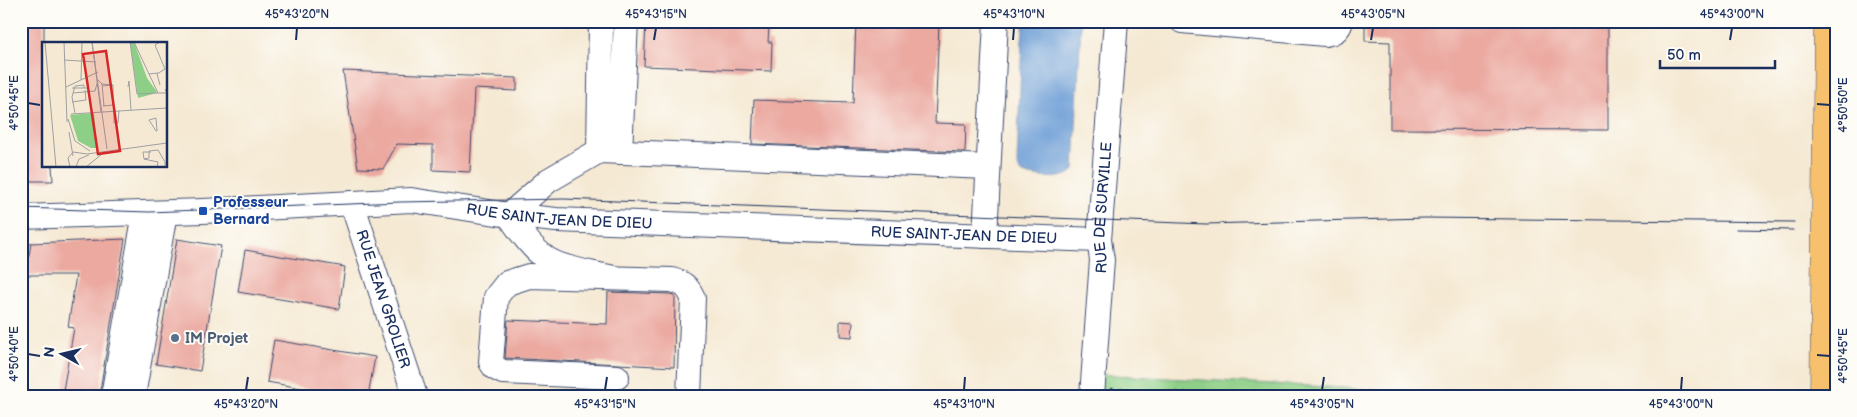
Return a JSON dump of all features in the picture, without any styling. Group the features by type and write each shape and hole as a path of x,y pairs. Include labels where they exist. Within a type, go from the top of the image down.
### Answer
{"highway":[{"path":"1824,396 1828,21"},
{"path":"1810,396 1826,308"}],"street":[{"path":"602,21 609,152"},
{"path":"609,152 626,21"},
{"path":"985,236 996,21"},
{"name":"RUE DE SURVILLE","path":"1092,396 1102,260 1099,240 1116,21"},
{"path":"1182,21 1325,34 1333,33 1339,27 1341,21"},
{"path":"614,278 579,271 548,260 527,240 508,215 549,180 609,152 988,167"},
{"name":"RUE SAINT-JEAN DE DIEU","path":"21,218 411,200 508,215 556,220 1099,240"},
{"name":"RUE JEAN GROLIER","path":"352,203 415,396"},
{"path":"113,396 155,213"},
{"path":"133,396 155,213"},
{"path":"621,390 503,372 495,368 491,362 496,297 507,283 529,276 672,280 681,282 689,288 693,298 689,396"}],"path":[{"path":"1121,396 1119,390 1252,396"}],"green space":[{"path":"1096,374 1484,396 1094,396"}],"water":[{"path":"1024,21 1081,21 1074,170 1063,176 1040,177 1026,174 1020,172 1017,163"}],"building":[{"path":"21,21 44,21 44,42 42,42 42,168 52,168 53,181 21,181"},
{"path":"646,21 761,21 758,26 769,26 768,42 772,42 771,71 644,66"},
{"path":"856,21 939,23 935,123 966,124 965,152 752,144 754,100 853,103"},
{"path":"1365,21 1608,21 1608,130 1390,129 1390,42 1365,41"},
{"path":"343,71 517,78 517,91 474,89 470,172 433,170 433,145 397,144 383,169 358,168"},
{"path":"125,239 99,396 62,396 74,328 68,327 76,275 26,275 31,243"},
{"path":"177,239 221,246 200,371 156,364"},
{"path":"245,250 345,267 339,309 238,292"},
{"path":"608,292 670,294 675,296 674,367 505,358 508,320 607,324"},
{"path":"840,321 853,322 852,337 840,336"},
{"path":"274,340 375,357 368,396 347,396 267,382"}],"tram line":[{"path":"21,208 149,212 400,202 564,199 1206,224 1425,218 1794,222"},
{"path":"1736,229 1793,230"}],"place":[{"name":"Professeur Bernard","path":"203,211"},
{"name":"IM Projet","path":"175,338"}]}
